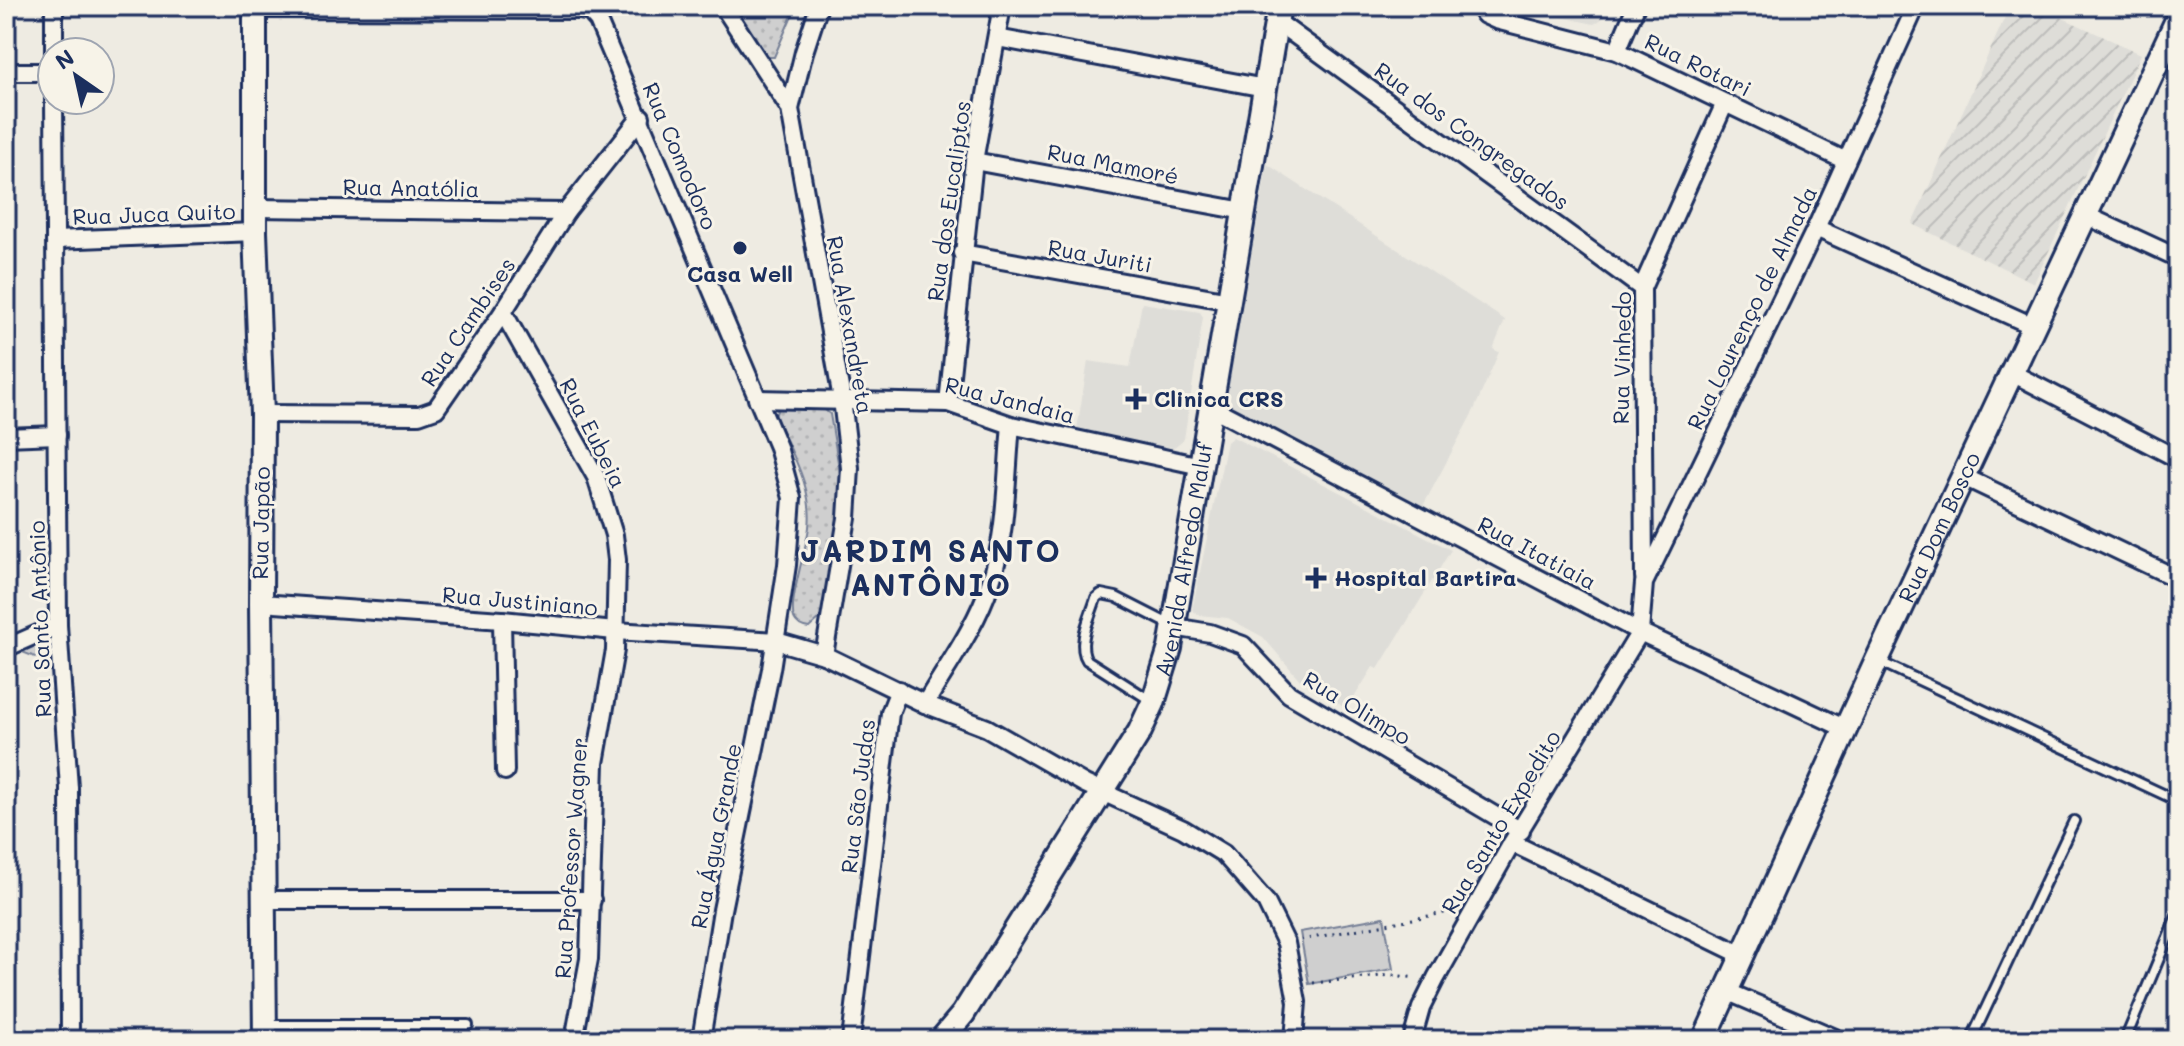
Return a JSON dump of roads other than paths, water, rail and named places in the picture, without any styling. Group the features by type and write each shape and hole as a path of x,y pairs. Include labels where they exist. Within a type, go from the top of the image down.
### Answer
{"street":[{"path":"54,6 54,36"},
{"path":"723,6 790,109"},
{"name":"Rua Alexandreta","path":"819,6 790,109 842,399 850,494 824,655"},
{"name":"Rua dos Eucaliptos","path":"948,403 974,161 1002,6"},
{"path":"1617,51 1636,6"},
{"name":"Rua Lourenço de Almada","path":"1640,632 1644,583 1816,228 1916,6"},
{"name":"Rua Comodoro","path":"255,7 579,10 590,12 598,21 778,447 792,498 787,565 776,641"},
{"name":"Rua Japão","path":"255,7 255,232 262,414 265,1032"},
{"name":"Rua Rotari","path":"1479,8 1496,20 1617,51 1846,161"},
{"name":"Avenida Alfredo Maluf","path":"941,1040 963,1014 1103,792 1153,703 1174,627 1278,13"},
{"name":"Rua dos Congregados","path":"1278,13 1642,288"},
{"name":"Rua Dom Bosco","path":"1704,1040 2085,215 2171,50 2178,18"},
{"path":"997,38 1265,88"},
{"path":"6,72 36,72"},
{"name":"Rua Vinhedo","path":"1644,583 1642,288 1725,103"},
{"name":"Rua Santo Antônio","path":"54,116 58,625 69,788 70,1040"},
{"name":"Rua Cambises","path":"262,414 431,413 440,405 503,312 566,212 641,117"},
{"name":"Rua Mamoré","path":"974,161 1244,211"},
{"name":"Rua Anatólia","path":"255,208 566,212"},
{"path":"2085,215 2178,258"},
{"path":"1816,228 2033,326"},
{"name":"Rua Juca Quito","path":"55,240 255,232"},
{"name":"Rua Juriti","path":"962,253 1230,301"},
{"name":"Rua Eubeia","path":"503,312 596,477 609,513 617,560 615,631"},
{"path":"2012,373 2178,459"},
{"name":"Rua Jandaia","path":"757,399 948,403 1011,425 1201,466"},
{"name":"Rua Itatiaia","path":"1211,407 1640,632 1846,729"},
{"path":"925,704 980,609 991,583 1000,541 1011,425"},
{"path":"6,437 57,435"},
{"path":"1964,477 2178,579"},
{"name":"Rua Justiniano","path":"261,603 776,641 824,655 899,690"},
{"path":"502,620 505,771"},
{"path":"6,648 58,625"},
{"name":"Rua Olimpo","path":"1174,627 1210,633 1243,645 1289,694 1516,837 1742,955"},
{"name":"Rua Professor Wagner","path":"574,1040 587,977 595,763 615,650 615,631"},
{"name":"Rua Santo Expedito","path":"1412,1040 1421,1008 1475,907 1640,632"},
{"name":"Rua Água Grande","path":"701,1040 722,910 776,641"},
{"path":"899,690 925,704 987,728 1103,792 1183,829 1224,854 1266,902 1286,943 1297,1002 1294,1040"},
{"name":"Rua São Judas","path":"851,1040 890,713 899,690"},
{"path":"264,900 592,900"},
{"path":"1726,991 1840,1040"},
{"name":"Avenida Alfredo Maluf","path":"955,1040 963,1014"}],"lane":[{"path":"1153,703 1087,660 1083,653 1096,598 1101,594 1116,597 1174,627"},
{"path":"1877,660 2178,801"},
{"path":"1971,1040 2074,821"},
{"path":"2125,1040 2178,913"},
{"path":"265,1032 468,1025"}],"place":[{"name":"Casa Well","path":"740,248"},
{"name":"Clinica CRS","path":"1136,399"},
{"name":"Hospital Bartira","path":"1316,578"}],"district":[{"name":"JARDIM SANTO ANTÔNIO","path":"931,569"}]}
